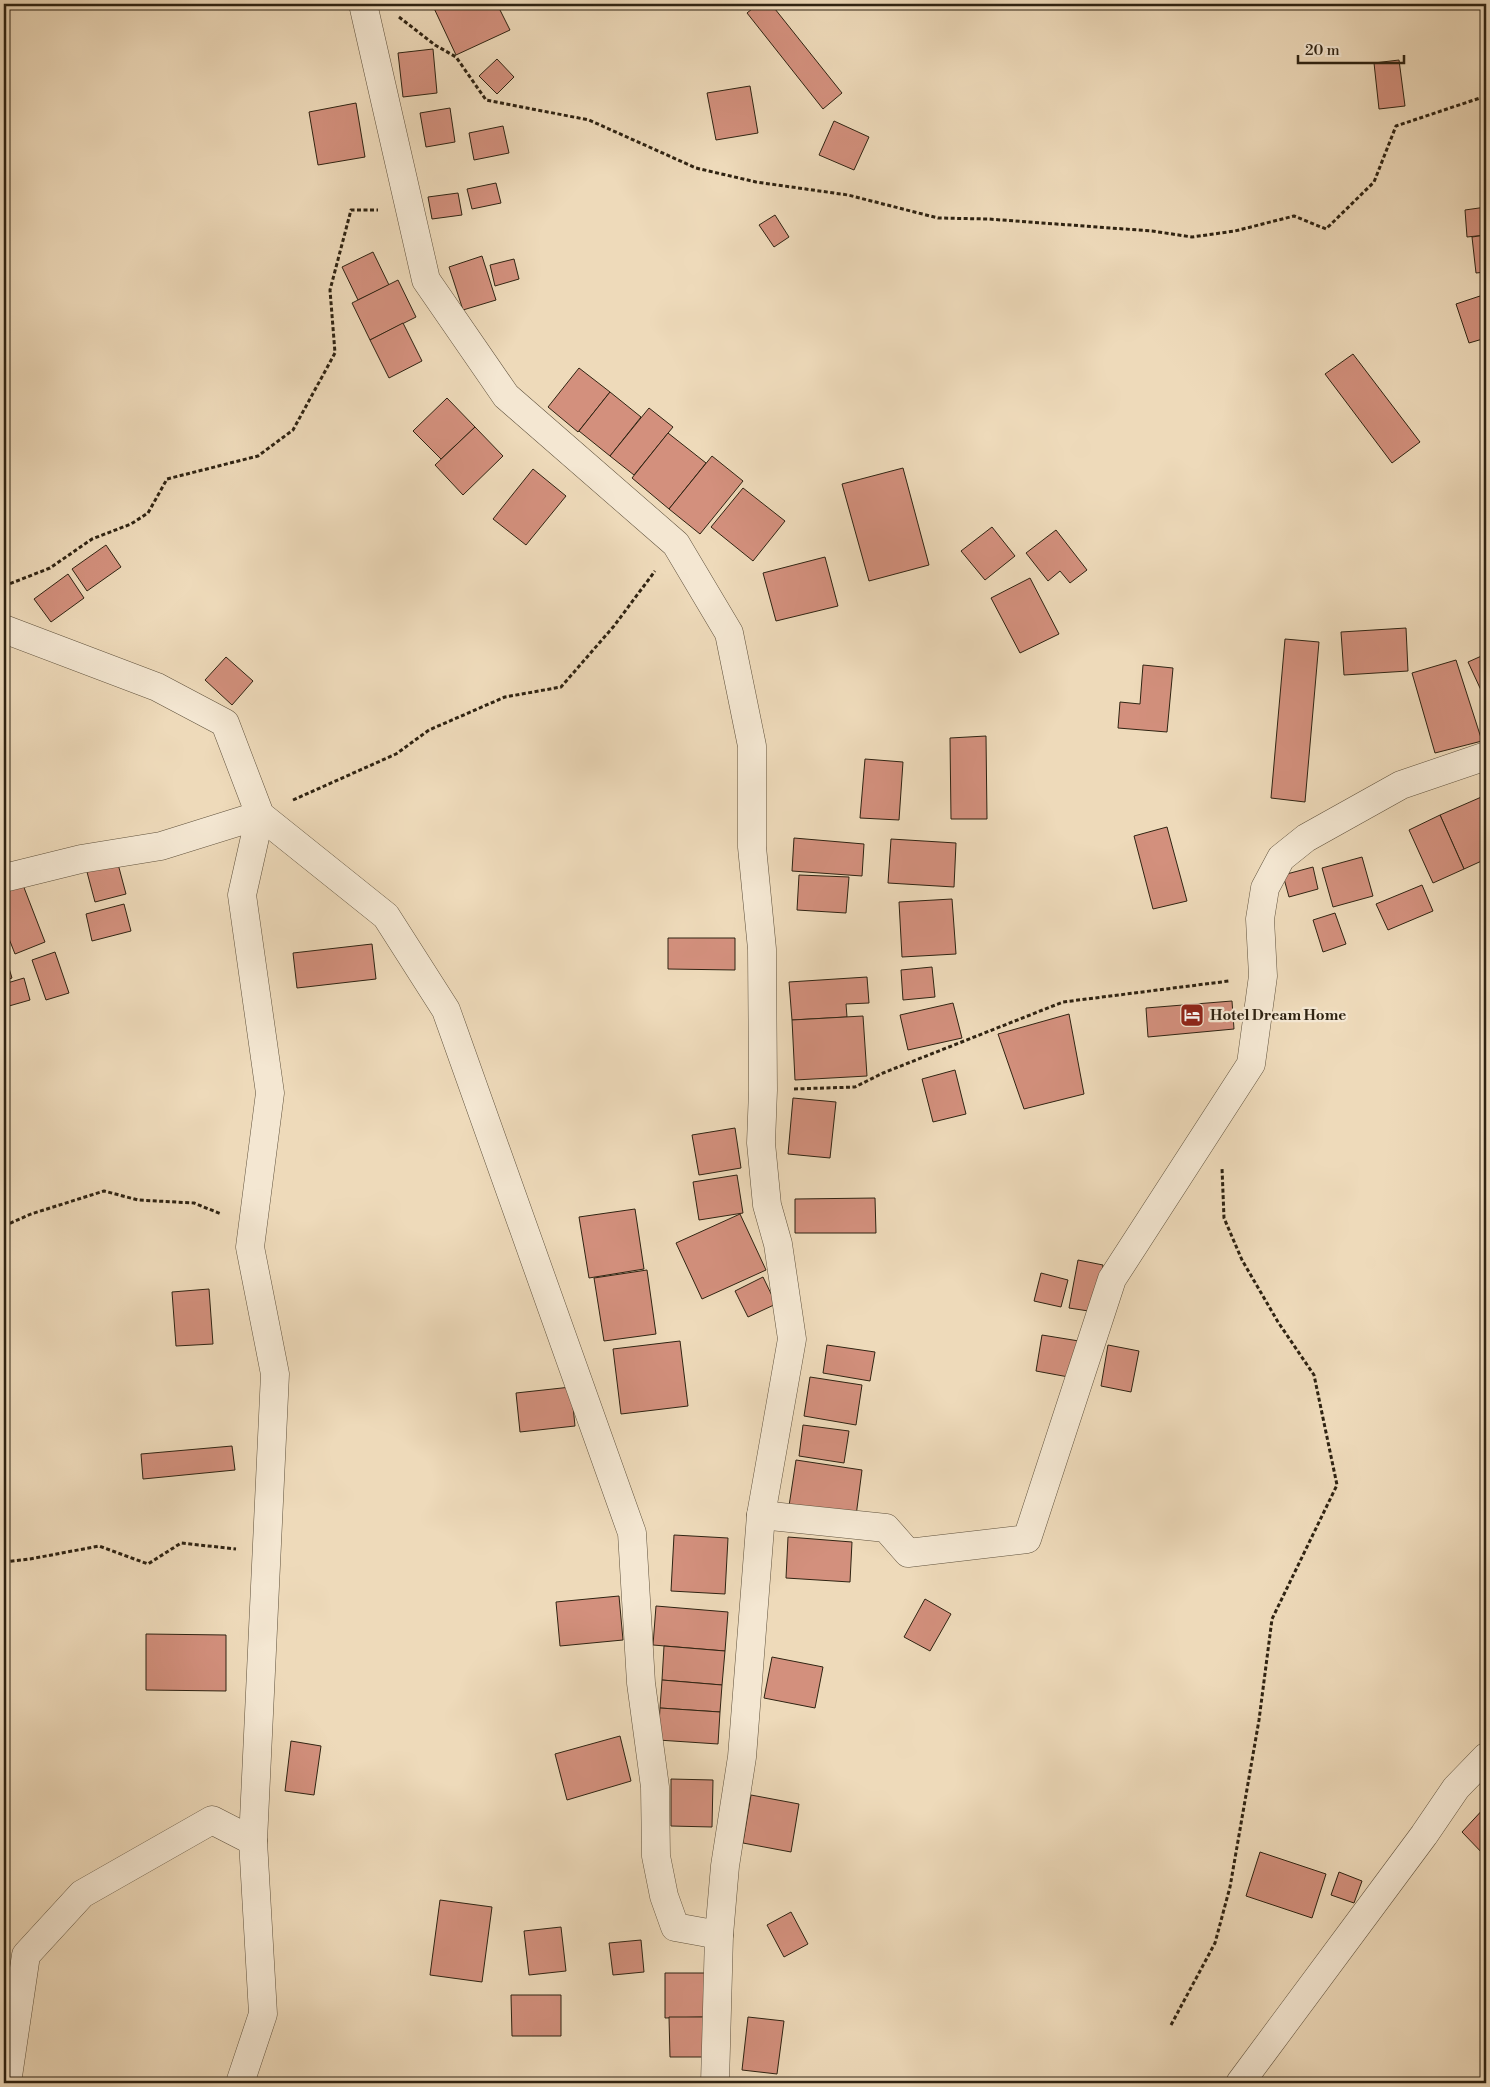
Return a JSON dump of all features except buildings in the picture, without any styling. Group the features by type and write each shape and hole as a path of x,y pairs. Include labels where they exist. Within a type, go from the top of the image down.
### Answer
{"street":[{"path":"363,4 426,280 506,396 676,544 729,633 752,746 752,847 762,948 763,1090 761,1144 767,1205 778,1244 792,1339 761,1516 742,1757 724,1866 719,1935 715,2083"},
{"path":"4,629 158,686 225,723 260,815 386,916 446,1010 632,1533 641,1683 655,1787 656,1856 664,1896 675,1927 719,1935"},
{"path":"761,1516 886,1528 908,1553 1027,1539 1112,1279 1251,1064 1263,976 1260,919 1265,888 1281,858 1306,838 1401,785 1486,756"},
{"path":"4,878 81,859 161,846 260,815"},
{"path":"240,2083 263,2014 253,1841 275,1374 250,1247 270,1093 242,894 260,815"},
{"path":"1240,2083 1424,1836 1456,1788 1486,1757"},
{"path":"7,2083 26,1955 82,1894 212,1820 253,1841"}],"path":[{"path":"398,16 435,45 456,57 486,100 589,120 696,168 756,182 848,195 938,218 998,219 1152,231 1192,237 1235,231 1294,216 1326,229 1374,182 1396,126 1486,96"},
{"path":"4,586 50,568 92,539 131,524 148,513 167,479 258,456 293,430 335,354 330,290 351,210 410,209"},
{"path":"260,815 396,754 429,730 505,696 561,687 614,626 676,544"},
{"path":"763,1090 855,1087 883,1073 1063,1002 1263,976"},
{"path":"1171,2025 1215,1943 1230,1887 1259,1720 1272,1619 1337,1485 1314,1375 1278,1322 1242,1260 1224,1218 1218,1116"},
{"path":"4,1226 31,1214 104,1191 138,1200 194,1203 227,1217 250,1247"},
{"path":"4,1562 99,1546 148,1564 181,1543 267,1552"}],"place":[{"name":"Hotel Dream Home","path":"1192,1015"}]}
